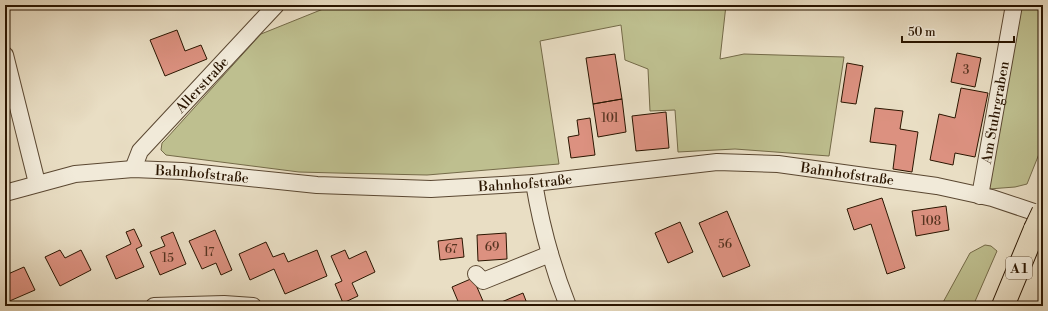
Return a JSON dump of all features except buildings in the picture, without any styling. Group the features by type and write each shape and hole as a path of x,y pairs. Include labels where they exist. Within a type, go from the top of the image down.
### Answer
{"highway":[{"name":"A 1","path":"1003,306 1040,219"}],"street":[{"name":"Allerstraße","path":"134,169 140,151 276,5"},
{"name":"Am Stuhrgraben","path":"980,196 1014,5"},
{"path":"5,55 38,183"},
{"name":"Bahnhofstraße","path":"5,193 38,183 100,170 134,169 182,171 279,182 355,188 431,189 534,182 717,162 784,165 936,186 980,196 1040,219"},
{"path":"534,182 542,226 568,306"},
{"path":"476,274 483,281 550,254"},
{"path":"154,306 224,304 253,306"}],"green space":[{"path":"333,5 726,5 720,59 744,54 844,57 829,156 735,149 678,152 675,110 650,111 648,69 625,60 621,25 540,41 559,164 427,175 299,172 166,155 161,150 162,143 261,34"},
{"path":"1020,5 1043,5 1043,144 1027,184 1015,187 989,189"},
{"path":"985,245 991,246 997,251 973,306 941,306 970,253"}]}
